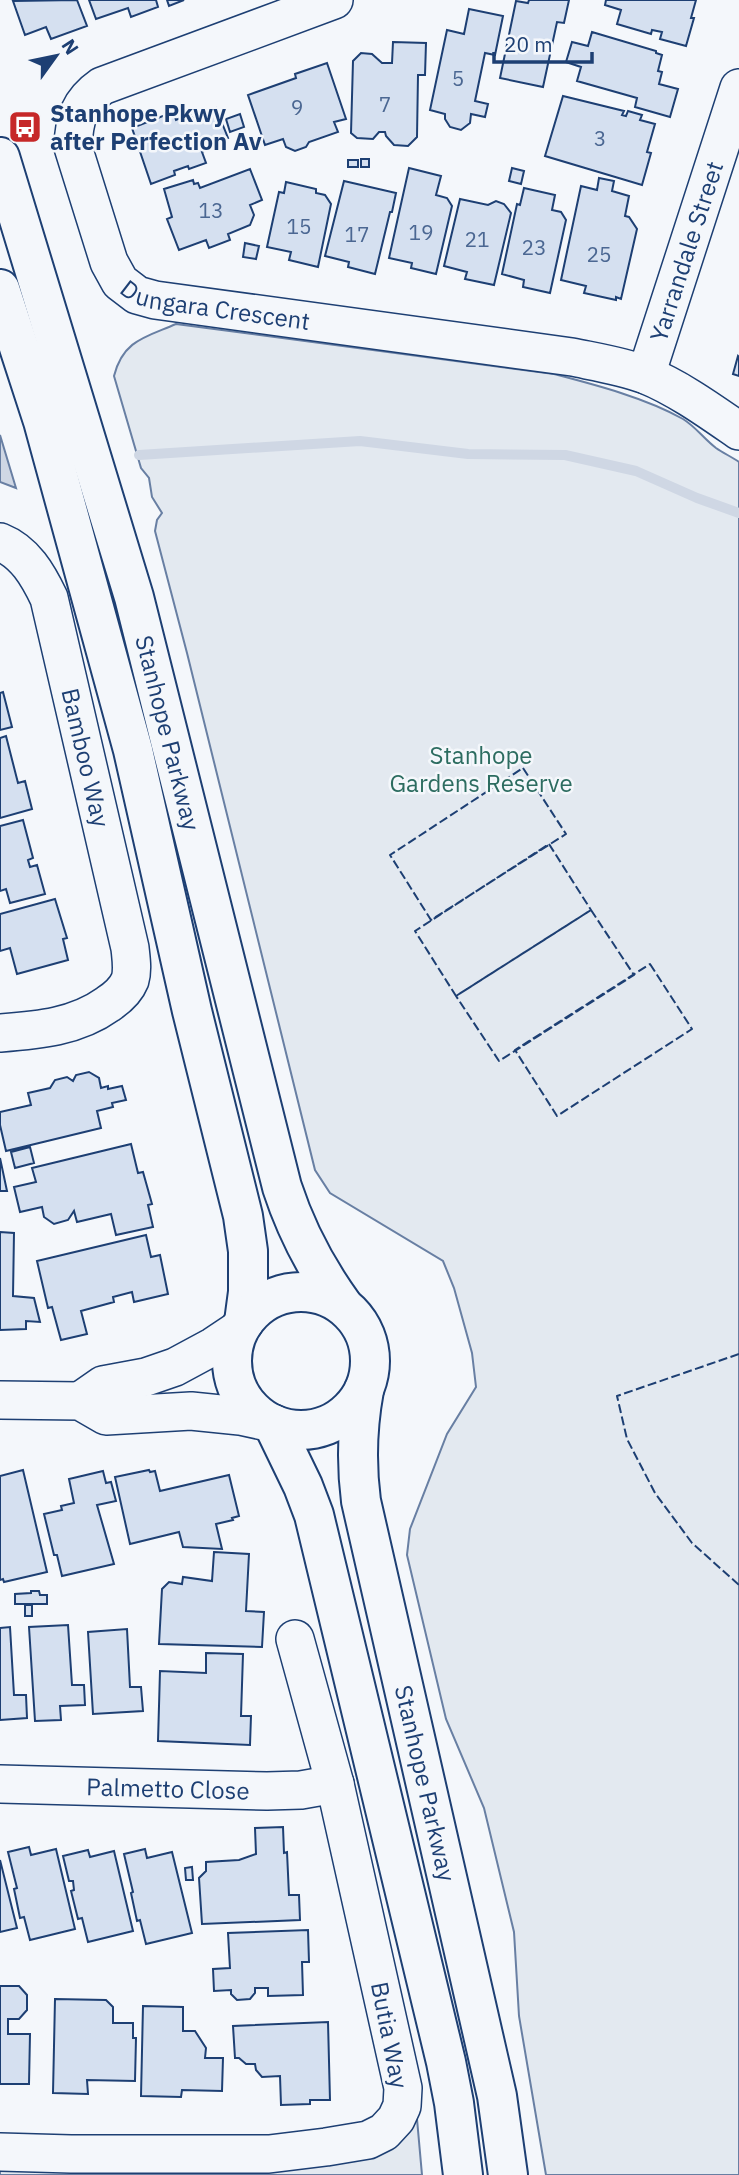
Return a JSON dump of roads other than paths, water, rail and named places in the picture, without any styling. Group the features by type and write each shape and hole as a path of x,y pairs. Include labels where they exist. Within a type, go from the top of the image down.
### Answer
{"main road":[{"name":"Stanhope Parkway","path":"0,157 134,597 282,1188 306,1246 325,1281 342,1304"},
{"name":"Stanhope Parkway","path":"0,289 43,421 133,750 189,998 243,1216 248,1251 248,1292 241,1326"},
{"path":"307,1292 326,1296 342,1304 360,1325 368,1343 370,1364 364,1390 345,1415 318,1428 287,1429 270,1423 248,1405 235,1382 233,1347 241,1326 256,1308 271,1298 289,1293 307,1292"},
{"name":"Stanhope Parkway","path":"364,1390 356,1448 360,1501 497,2096 508,2175"},
{"name":"Stanhope Parkway","path":"270,1423 303,1486 314,1515 446,2062 463,2175"}],"street":[{"name":"Dungara Crescent","path":"334,0 102,86 89,95 79,110 73,132 73,147 109,262 120,282 137,295 155,300 572,357 646,375"},
{"name":"Yarrandale Street","path":"646,375 739,88"},
{"path":"646,375 739,431"},
{"name":"Bamboo Way","path":"0,542 24,557 39,576 49,598 130,948 131,973 123,992 96,1013 75,1022 36,1030 0,1033"},
{"path":"80,1401 103,1385 146,1377 175,1367 214,1346 241,1326"},
{"path":"0,1401 80,1401 106,1416 191,1411 227,1414 270,1423"},
{"name":"Butia Way","path":"0,2152 269,2154 368,2140 384,2132 396,2119 402,2106 404,2088 335,1784 295,1639"},
{"name":"Palmetto Close","path":"0,1784 267,1791 302,1790 335,1784"}],"waterway":[{"path":"139,455 360,441 468,454 565,455 636,471 739,513"}],"place":[{"name":"Stanhope Pkwy after Perfection Av","path":"25,127"}],"park label":[{"name":"Stanhope Gardens Reserve","path":"481,769"}]}
